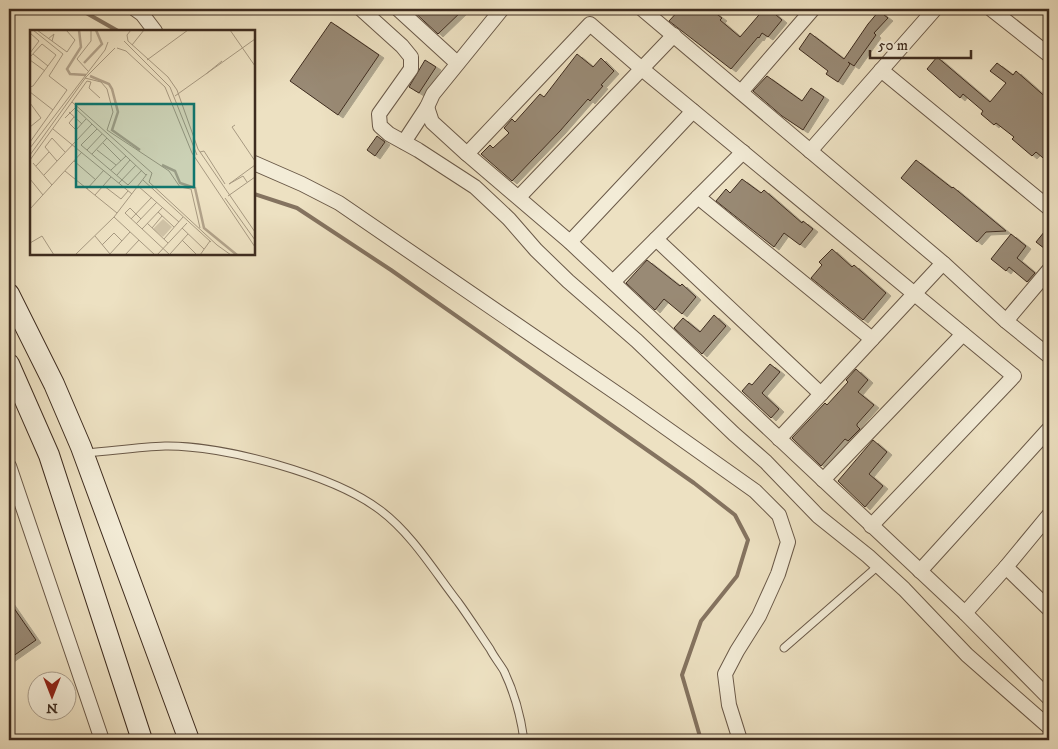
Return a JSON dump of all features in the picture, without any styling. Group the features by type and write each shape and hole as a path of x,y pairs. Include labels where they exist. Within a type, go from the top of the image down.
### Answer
{"main road":[{"path":"9,294 54,384 84,454 189,740"},
{"path":"9,364 49,455 142,740"}],"street":[{"path":"135,9 142,14 154,30"},
{"path":"361,9 402,46 411,57 410,69 379,114 380,126 389,134 475,187 509,219 536,250 568,281 637,341 766,462 818,516 904,589 967,655 1049,727"},
{"path":"398,9 457,62"},
{"path":"404,142 427,107 432,94 502,9"},
{"path":"642,9 943,263 1006,321 1049,356"},
{"path":"810,151 935,9"},
{"path":"991,9 1049,55"},
{"path":"741,92 811,10"},
{"path":"467,154 590,24 1014,376 872,526"},
{"path":"519,197 674,35"},
{"path":"881,70 1049,208"},
{"path":"427,107 432,122 613,282 965,613 1049,698"},
{"path":"570,242 693,111"},
{"path":"613,282 743,152"},
{"path":"255,163 302,184 339,204 628,400 755,491 779,515 788,542 778,574 759,616 725,674 729,705 740,740"},
{"path":"698,197 872,339"},
{"path":"656,239 821,394"},
{"path":"779,439 943,263"},
{"path":"1006,321 1049,270"},
{"path":"823,480 963,334"},
{"path":"920,571 1049,428"},
{"path":"9,466 102,740"},
{"path":"965,613 1049,515"},
{"path":"1006,567 1049,608"}],"lane":[{"path":"84,454 165,446 199,448 246,457 305,474 348,491 380,510 405,533 423,556 467,614 504,672 516,704 524,740"},
{"path":"784,648 878,566"}],"building":[{"path":"411,9 464,9 438,34"},
{"path":"680,9 710,9 722,18 720,20 740,37 764,9 769,9 782,20 768,37 762,33 731,69 669,21"},
{"path":"879,11 888,18 874,33 876,35 854,66 848,62 850,64 838,82 826,74 828,71 799,49 810,33 844,59"},
{"path":"331,22 379,55 338,115 290,81"},
{"path":"577,54 593,67 601,58 614,71 590,101 588,99 512,181 481,154 490,145 493,148 509,133 504,128 512,119 515,122 540,94 544,97"},
{"path":"937,57 990,102 1006,83 990,71 997,63 1013,75 1016,71 1049,100 1049,163 1036,152 1032,156 1012,139 1014,137 996,123 994,125 981,114 983,111 963,94 960,98 927,69"},
{"path":"425,60 436,67 419,93 409,87"},
{"path":"767,76 802,101 811,88 824,97 803,130 782,116 753,91"},
{"path":"377,136 385,142 375,156 367,150"},
{"path":"916,160 953,187 1006,231 986,232 977,242 901,178"},
{"path":"742,179 761,193 764,190 802,223 803,221 813,229 800,245 784,233 774,247 716,201 726,189 730,193"},
{"path":"1049,226 1049,252 1036,242"},
{"path":"1011,234 1026,246 1017,258 1035,273 1027,282 1009,267 1006,271 991,259"},
{"path":"832,249 886,293 863,320 811,278 822,265 819,262"},
{"path":"647,260 680,286 682,284 696,297 682,314 664,299 655,310 626,283"},
{"path":"714,315 726,326 702,354 674,328 683,318 700,332"},
{"path":"770,364 780,372 762,393 779,409 771,418 742,391 749,383 752,385"},
{"path":"856,369 868,380 858,392 874,405 857,424 860,429 848,441 845,439 821,466 792,438 825,403 827,405 848,382 846,380"},
{"path":"873,440 887,452 869,474 883,486 865,507 838,481"},
{"path":"9,601 36,640 9,659"}],"waterway":[{"path":"65,9 81,10 116,30"},
{"path":"255,194 297,208 391,270 694,483 735,515 748,540 737,576 701,621 682,675 701,740"}]}
